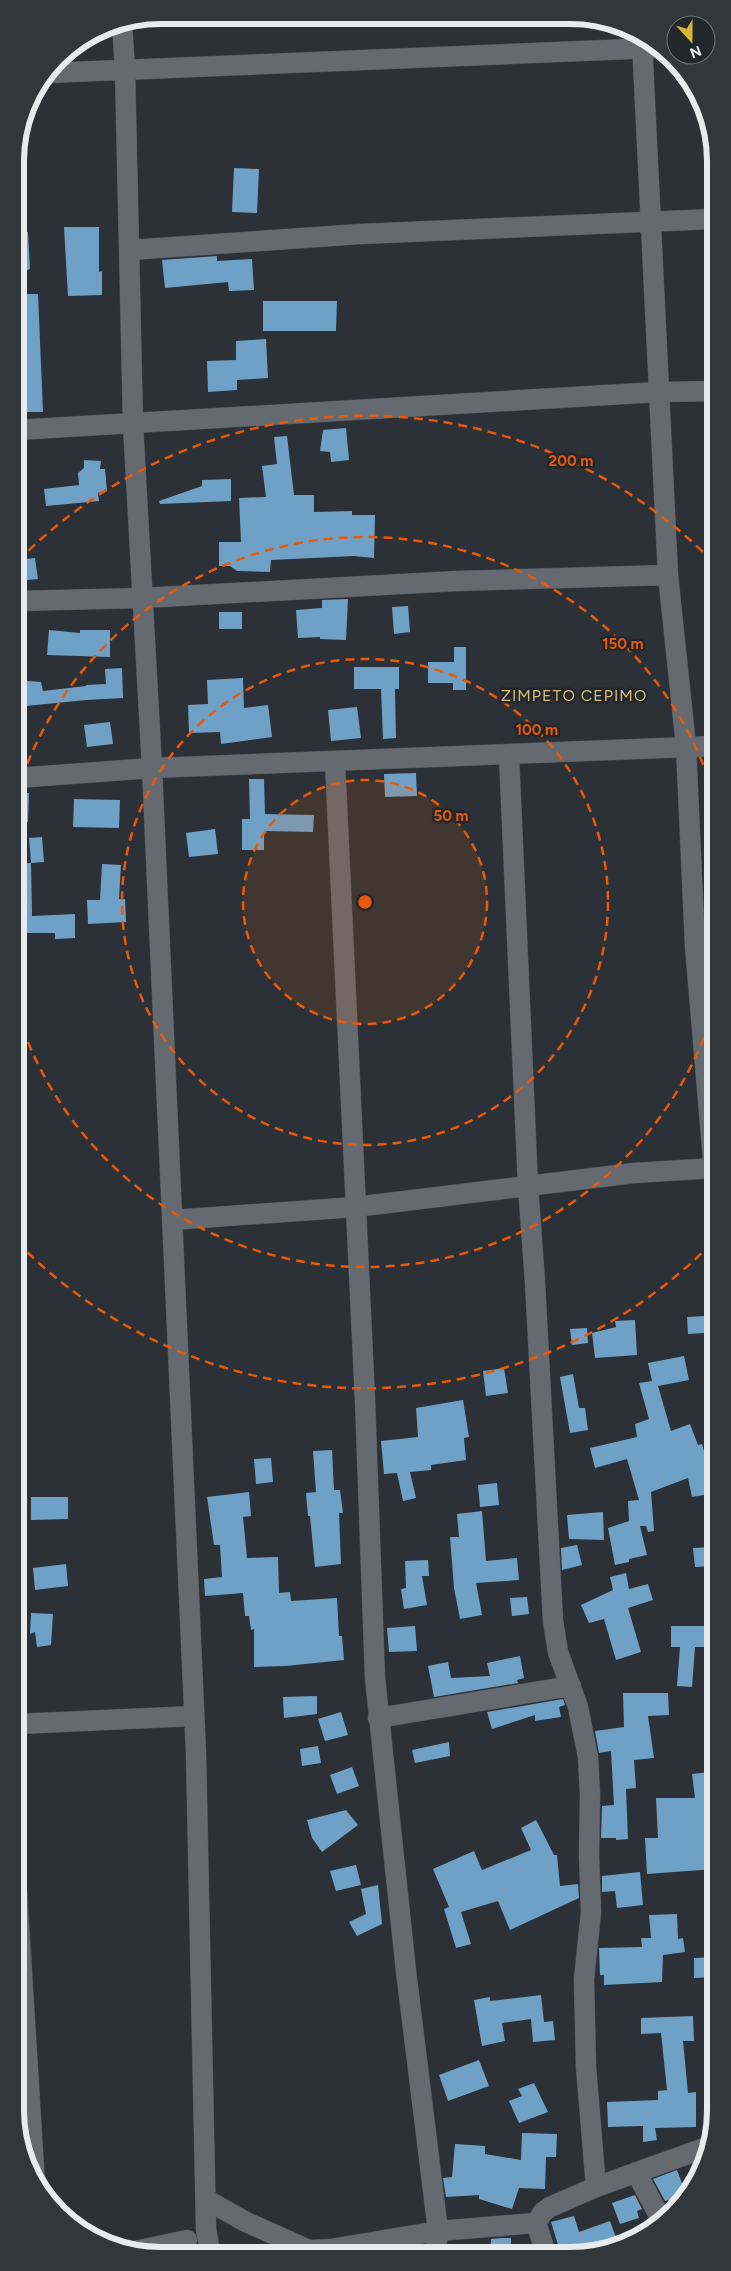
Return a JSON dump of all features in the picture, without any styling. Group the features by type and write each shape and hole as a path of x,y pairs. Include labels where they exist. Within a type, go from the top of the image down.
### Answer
{"street":[{"path":"122,29 130,250 132,424 152,768 194,1716 207,2200 206,2228 209,2247"},
{"path":"56,73 645,46"},
{"path":"646,47 658,392 668,575 686,746 695,946 707,1089"},
{"path":"130,250 360,234 707,219"},
{"path":"24,430 658,392 707,391"},
{"path":"24,600 141,598 458,581 668,575"},
{"path":"24,777 152,768 707,746"},
{"path":"509,755 528,1186 536,1292 553,1621 558,1652 578,1707 588,1756 591,1912 584,1979 586,2067 596,2186"},
{"path":"335,762 378,1718 406,1971 438,2231 437,2247"},
{"path":"172,1220 355,1206 634,1173 707,1173"},
{"path":"378,1718 571,1686"},
{"path":"24,1724 194,1716"},
{"path":"24,2027 29,2149"},
{"path":"536,2223 543,2212 550,2207 596,2186 701,2149"},
{"path":"636,2172 659,2215"},
{"path":"207,2200 246,2222 302,2247"},
{"path":"343,2247 438,2231 536,2223"},
{"path":"536,2223 544,2247"},
{"path":"178,2247 206,2228"},
{"path":"154,2247 187,2240"}],"building":[{"path":"234,168 259,169 257,213 232,212"},
{"path":"64,227 99,227 99,272 102,271 102,295 68,296"},
{"path":"24,232 28,232 30,269 24,272"},
{"path":"217,256 217,261 252,259 254,290 229,291 228,282 165,288 162,260"},
{"path":"24,294 38,294 43,412 27,412"},
{"path":"263,301 337,301 336,331 263,331"},
{"path":"266,339 268,378 237,380 237,390 208,392 207,361 236,360 236,341"},
{"path":"346,428 349,460 331,462 330,452 320,451 323,430"},
{"path":"287,436 294,495 314,495 314,512 352,511 352,515 375,515 374,558 354,556 271,560 270,572 237,571 230,566 219,566 219,542 241,542 239,498 266,497 262,466 277,464 274,437"},
{"path":"84,460 101,461 100,469 105,469 107,491 98,493 99,501 46,506 44,489 79,485 78,473 84,468"},
{"path":"231,479 231,501 160,504 159,501 202,486 202,480"},
{"path":"35,558 38,579 24,580 24,559"},
{"path":"348,599 346,640 320,639 320,637 298,638 296,610 322,608 322,600"},
{"path":"408,606 410,632 394,634 392,607"},
{"path":"219,612 242,612 242,629 219,629"},
{"path":"49,630 80,633 80,630 110,630 110,657 47,655"},
{"path":"454,647 466,647 466,690 453,690 453,683 428,683 428,662 454,662"},
{"path":"354,667 399,667 399,689 395,689 396,738 383,739 381,689 354,689"},
{"path":"122,668 123,698 24,706 24,681 41,682 43,691 106,684 105,669"},
{"path":"243,678 244,708 268,705 272,737 221,744 220,732 189,733 188,705 208,704 207,680"},
{"path":"357,707 361,738 331,741 328,710"},
{"path":"110,722 113,744 87,747 84,725"},
{"path":"416,773 417,796 385,797 384,774"},
{"path":"249,779 264,779 265,814 314,815 313,832 264,831 264,850 242,850 242,819 250,819"},
{"path":"24,793 29,793 28,822 24,822"},
{"path":"74,799 120,800 119,828 73,827"},
{"path":"215,829 218,854 189,857 186,833"},
{"path":"42,837 44,862 31,863 29,838"},
{"path":"24,863 31,863 32,916 75,914 75,938 55,939 55,933 24,933"},
{"path":"102,864 121,865 119,899 125,899 126,922 88,924 87,900 100,900"},
{"path":"704,1316 705,1333 688,1334 687,1317"},
{"path":"635,1320 637,1355 595,1358 592,1333 616,1327 615,1321"},
{"path":"587,1328 588,1343 572,1345 570,1329"},
{"path":"684,1356 689,1380 658,1386 671,1431 690,1424 698,1445 702,1444 707,1462 707,1494 692,1497 688,1478 651,1492 654,1531 648,1532 646,1526 640,1526 647,1555 629,1559 629,1562 615,1565 608,1528 629,1521 628,1501 639,1500 627,1459 595,1468 590,1448 637,1437 635,1424 649,1419 639,1383 652,1381 648,1363"},
{"path":"504,1368 508,1393 486,1396 483,1371"},
{"path":"573,1374 579,1408 585,1408 588,1430 570,1433 560,1377"},
{"path":"463,1400 469,1437 464,1438 466,1460 431,1465 431,1470 410,1472 416,1498 403,1501 397,1473 384,1474 381,1441 418,1437 416,1408"},
{"path":"332,1450 334,1490 340,1490 343,1513 339,1513 341,1564 315,1567 306,1493 316,1492 313,1451"},
{"path":"271,1458 273,1482 256,1484 254,1459"},
{"path":"497,1483 499,1505 480,1507 478,1485"},
{"path":"249,1492 251,1516 243,1517 247,1558 278,1557 279,1593 290,1592 291,1601 337,1598 339,1636 342,1636 344,1660 254,1667 254,1629 251,1630 249,1616 245,1616 243,1593 205,1596 204,1579 222,1577 220,1545 214,1545 207,1497"},
{"path":"31,1497 68,1497 68,1519 31,1520"},
{"path":"482,1511 486,1561 517,1558 519,1580 476,1583 482,1615 460,1619 454,1588 450,1537 459,1537 457,1514"},
{"path":"603,1512 604,1540 569,1539 567,1515"},
{"path":"577,1545 582,1565 562,1570 561,1548"},
{"path":"707,1547 707,1566 695,1567 693,1548"},
{"path":"428,1560 429,1576 422,1576 427,1605 404,1609 401,1589 406,1588 405,1561"},
{"path":"66,1564 68,1586 35,1590 33,1568"},
{"path":"626,1573 629,1589 648,1584 653,1600 628,1608 641,1652 616,1660 604,1619 589,1623 581,1605 613,1590 610,1577"},
{"path":"527,1597 529,1614 512,1616 510,1598"},
{"path":"31,1613 53,1614 51,1645 37,1647 35,1632 30,1634"},
{"path":"415,1626 417,1651 389,1652 387,1628"},
{"path":"671,1626 707,1626 707,1647 695,1647 692,1687 677,1686 680,1647 671,1647"},
{"path":"520,1656 524,1678 517,1680 518,1683 434,1697 428,1666 448,1662 451,1678 490,1676 487,1663"},
{"path":"623,1693 668,1693 669,1715 648,1716 654,1758 634,1760 636,1788 626,1789 628,1839 616,1840 616,1838 601,1838 602,1806 614,1805 611,1751 599,1753 595,1731 624,1727"},
{"path":"317,1696 317,1714 284,1718 283,1697"},
{"path":"563,1699 565,1705 559,1707 561,1717 535,1721 535,1715 492,1729 487,1712"},
{"path":"341,1712 348,1735 325,1741 318,1719"},
{"path":"449,1742 450,1756 415,1763 412,1750"},
{"path":"318,1746 321,1763 302,1766 300,1749"},
{"path":"352,1767 359,1786 337,1794 330,1775"},
{"path":"707,1772 707,1870 647,1874 645,1838 658,1838 656,1798 695,1798 692,1774"},
{"path":"346,1810 358,1825 322,1852 312,1838 307,1820"},
{"path":"536,1820 554,1855 557,1855 560,1886 578,1884 579,1898 510,1930 498,1901 461,1912 471,1944 456,1948 444,1909 449,1907 433,1869 474,1851 482,1870 531,1850 521,1828"},
{"path":"356,1865 361,1885 336,1891 330,1871"},
{"path":"640,1872 643,1905 617,1908 615,1891 602,1892 602,1876"},
{"path":"378,1885 382,1924 357,1936 349,1922 366,1914 361,1889"},
{"path":"677,1914 678,1939 683,1938 685,1952 663,1955 662,1982 604,1985 604,1975 600,1975 599,1948 642,1947 641,1938 651,1938 649,1915"},
{"path":"707,1957 707,1977 694,1978 694,1958"},
{"path":"541,1995 544,2022 553,2021 555,2040 533,2042 531,2019 502,2023 505,2041 482,2046 474,2000 490,1997 490,2001"},
{"path":"693,2016 694,2041 683,2041 688,2093 696,2092 696,2127 655,2128 657,2140 643,2142 643,2126 608,2127 607,2102 658,2100 658,2091 667,2090 661,2033 641,2034 641,2018"},
{"path":"479,2060 489,2086 448,2101 439,2075"},
{"path":"534,2083 548,2112 519,2123 509,2101 522,2096 518,2089"},
{"path":"522,2133 557,2134 556,2157 546,2157 545,2189 519,2188 512,2209 479,2199 479,2195 446,2197 443,2178 452,2177 455,2144 485,2146 485,2154 521,2160"},
{"path":"677,2170 683,2187 676,2197 665,2201 653,2179"},
{"path":"635,2195 642,2209 637,2211 639,2218 620,2224 612,2203"},
{"path":"574,2216 579,2232 610,2221 617,2239 597,2245 559,2247 551,2222"},
{"path":"511,2238 511,2247 490,2247 491,2239"}],"district":[{"name":"ZIMPETO CEPIMO","path":"574,695"}]}
